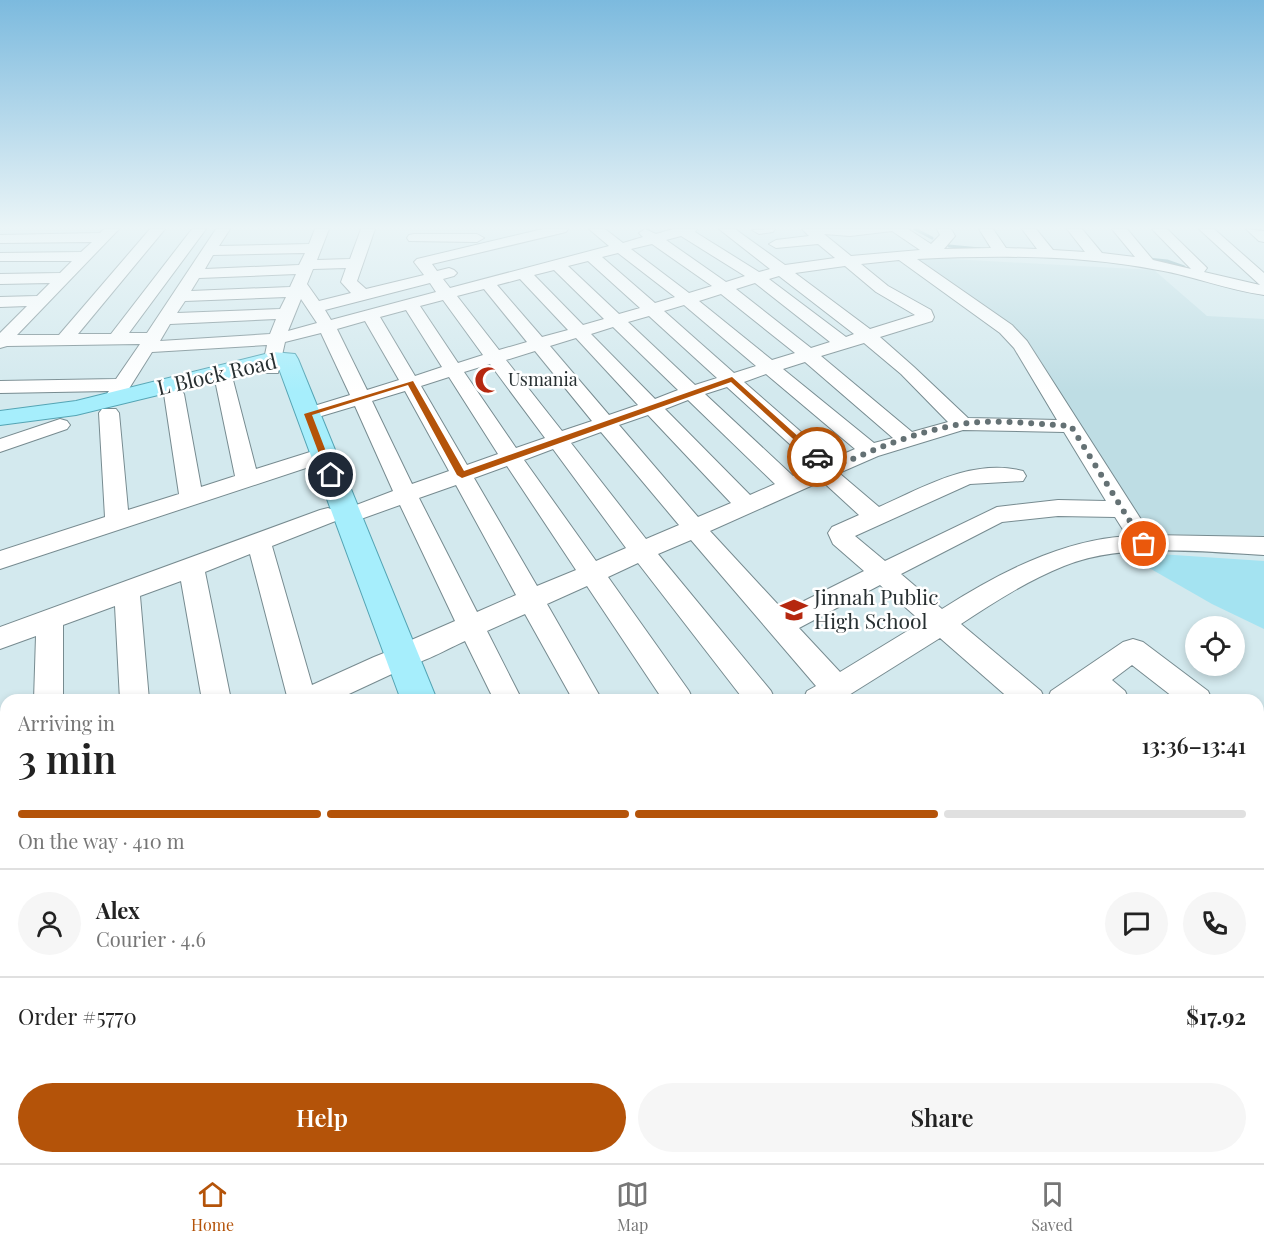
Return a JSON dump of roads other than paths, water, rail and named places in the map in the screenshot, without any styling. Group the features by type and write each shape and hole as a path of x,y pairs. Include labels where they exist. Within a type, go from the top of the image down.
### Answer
{"main road":[{"name":"L Block Road","path":"0,431 60,425 115,399 174,394 224,380 274,355"},
{"name":"L Block Road","path":"274,355 276,370 310,459 338,516"},
{"name":"L Block Road","path":"0,418 52,413 115,399 274,355 287,359 308,414 338,516 393,660 415,694"},
{"name":"L Block Road","path":"393,660 396,694"}],"street":[{"path":"4,339 59,283"},
{"path":"64,340 112,283"},
{"path":"116,339 158,283"},
{"path":"117,521 115,399 188,283"},
{"path":"180,296 262,283"},
{"path":"274,355 299,283"},
{"path":"305,283 406,495 505,694"},
{"path":"351,283 366,305 410,382 585,694"},
{"path":"321,317 366,305 403,283"},
{"path":"439,283 642,551 756,694"},
{"path":"533,283 746,505"},
{"path":"578,283 790,486"},
{"path":"623,283 732,379 875,516"},
{"path":"666,283 870,451"},
{"path":"717,283 810,355 907,439"},
{"path":"308,414 742,283"},
{"path":"765,283 844,344"},
{"path":"798,283 869,337 932,391 962,424"},
{"path":"0,638 259,542 406,495 692,392 869,337 926,316 875,283"},
{"path":"941,283 1006,329 1021,345 1144,544"},
{"path":"1224,283 1244,289 1264,290"},
{"path":"4,339 274,355 321,317 366,305 410,304 488,284 694,528 780,625 827,694 993,589 1059,558 1110,546 1170,542 1264,546"},
{"path":"1244,289 1264,306"},
{"path":"0,302 42,301"},
{"path":"410,304 511,457 675,694"},
{"path":"165,319 287,314"},
{"path":"4,339 116,339 148,346"},
{"path":"224,380 247,479"},
{"path":"0,387 115,399"},
{"path":"174,394 191,497"},
{"path":"321,694 393,660 870,451 962,424 1071,426"},
{"path":"0,446 60,425"},
{"path":"0,560 310,459"},
{"path":"1015,476 967,477 840,533 842,538 1024,694"},
{"path":"780,625 997,515 1058,508 1122,509"},
{"path":"259,542 300,694"},
{"path":"191,567 216,694"},
{"path":"127,591 135,694"},
{"path":"48,694 50,620"},
{"path":"1070,694 1133,650 1190,694"},
{"path":"1091,680 1107,694"}],"place":[{"name":"Usmania","path":"488,380"},
{"name":"Jinnah Public High School","path":"794,610"}]}
